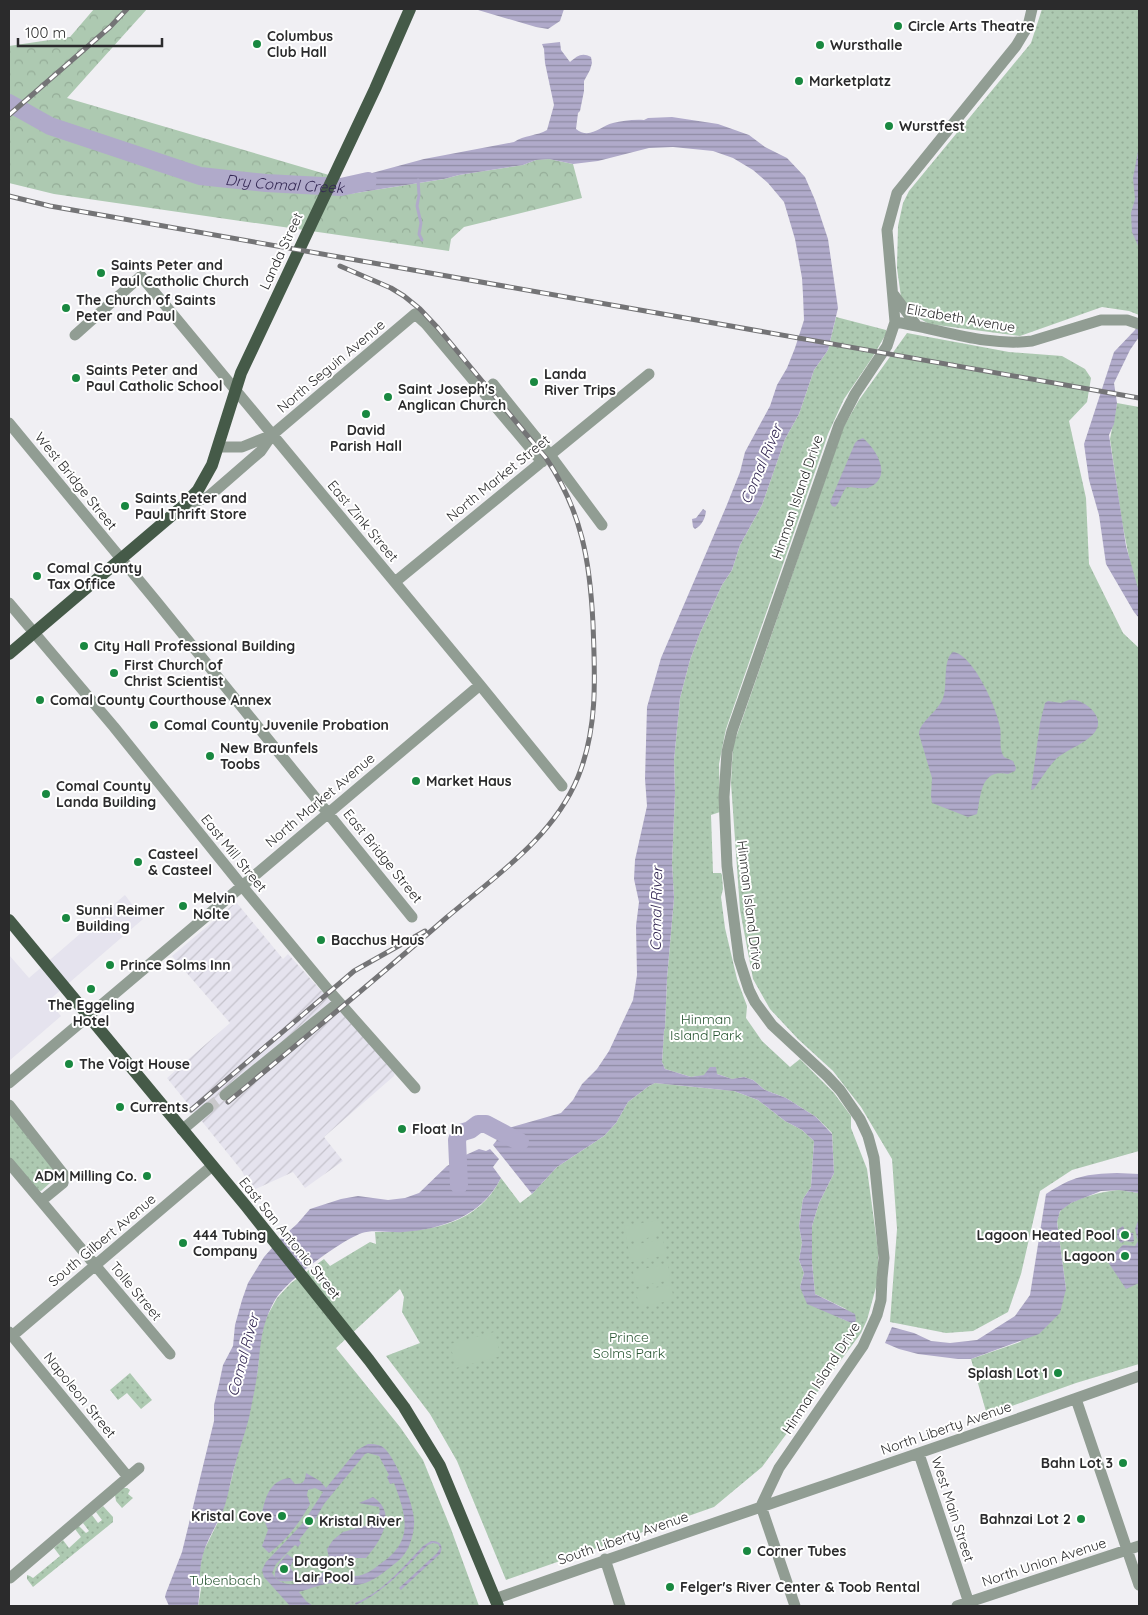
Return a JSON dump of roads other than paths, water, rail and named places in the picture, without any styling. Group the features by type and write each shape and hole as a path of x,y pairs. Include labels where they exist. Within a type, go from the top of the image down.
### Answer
{"main road":[{"name":"Landa Street","path":"182,506 202,483 212,465 235,391 252,347 375,88 410,9"},
{"name":"North Seguin Avenue","path":"9,654 182,506"},
{"name":"East San Antonio Street","path":"9,920 246,1206 369,1360 404,1407 440,1466 497,1602"}],"street":[{"name":"Elizabeth Avenue","path":"1032,9 1028,26 1016,46 897,193 887,230 895,322 993,341 1021,343 1032,342 1101,320 1127,320 1139,324"},
{"name":"East Zink Street","path":"75,335 141,276 562,786"},
{"path":"894,295 917,326"},
{"name":"North Seguin Avenue","path":"182,506 208,497 262,451 272,435 415,314 546,458"},
{"name":"Hinman Island Drive","path":"761,1506 779,1468 863,1346 870,1332 881,1300 884,1258 874,1158 868,1136 860,1119 840,1090 765,1017 755,1002 744,977 739,959 727,866 724,797 727,752 740,703 839,425 852,399 887,346 895,322"},
{"name":"North Market Street","path":"395,582 649,374"},
{"path":"493,384 546,458 602,525"},
{"name":"West Bridge Street","path":"9,423 120,558"},
{"name":"North Seguin Avenue","path":"219,447 232,448 242,446 272,435"},
{"name":"East Bridge Street","path":"120,558 412,917"},
{"name":"East Mill Street","path":"9,603 119,733 242,886 339,1002 415,1088"},
{"name":"North Market Avenue","path":"9,1082 480,685"},
{"path":"225,1094 339,1002"},
{"path":"9,1104 64,1175 63,1183 40,1201"},
{"path":"182,1130 208,1108"},
{"name":"South Gilbert Avenue","path":"10,1334 95,1266 212,1166"},
{"name":"Tolle Street","path":"10,1169 40,1201 170,1354"},
{"name":"Napoleon Street","path":"10,1334 128,1477"},
{"name":"North Liberty Avenue","path":"761,1506 919,1454 1139,1376"},
{"path":"1076,1399 1139,1585"},
{"name":"West Main Street","path":"919,1454 965,1605"},
{"path":"9,1577 139,1468"},
{"path":"761,1506 795,1606"},
{"name":"South Liberty Avenue","path":"497,1602 605,1559 761,1506"},
{"name":"North Union Avenue","path":"965,1605 1139,1546"},
{"path":"605,1559 620,1606"}],"water":[{"path":"477,9 564,9 560,21 548,29"},
{"name":"Comal River","path":"560,42 561,50 570,62 580,55 591,57 592,63 584,81 584,91 576,129 581,132 590,133 617,122 672,117 718,124 749,135 765,147 787,158 805,177 828,239 838,308 828,350 814,370 799,414 785,439 762,505 740,545 732,570 722,585 700,633 690,660 680,698 674,760 675,793 672,863 674,898 662,1062 665,1069 691,1077 704,1075 710,1067 716,1067 717,1074 732,1079 744,1077 753,1080 765,1090 786,1098 816,1117 832,1134 834,1173 819,1203 812,1226 812,1262 815,1294 855,1314 856,1320 854,1324 807,1304 800,1287 804,1273 799,1260 802,1243 799,1226 803,1199 811,1187 814,1141 802,1130 785,1121 758,1100 734,1091 655,1083 628,1102 616,1123 604,1136 557,1167 532,1194 493,1145 500,1136 500,1129 561,1113 573,1100 582,1084 597,1069 609,1051 633,1000 637,975 636,926 639,902 634,879 635,860 647,806 645,779 647,707 661,658 726,507 740,472 745,452 770,406 777,385 787,368 804,320 802,278 795,239 784,202 768,183 753,170 733,158 713,151 673,147 649,148 598,161 573,164 549,159 536,160 523,165 343,195 346,180 424,159 514,142 547,130 554,105 542,44"},
{"path":"1139,146 1139,248 1132,232 1131,213 1135,199 1133,178"},
{"path":"1139,322 1139,337 1130,350 1114,383 1117,403 1114,424 1109,435 1126,546 1139,592 1139,618 1106,564 1099,515 1089,480 1084,444 1114,352 1135,330"},
{"path":"863,438 877,455 880,462 880,476 877,482 867,488 847,487 837,505 835,507 832,506 830,502 855,443"},
{"path":"703,509 706,511 704,519 700,526 695,529 692,519 696,518"},
{"path":"953,652 961,655 968,662 983,683 998,718 1001,731 1002,753 1004,757 1013,761 1016,768 1015,771 1008,774 999,773 987,779 981,792 977,814 968,817 932,803 932,778 919,734 922,725 941,703 944,693 946,667"},
{"path":"1069,700 1079,701 1091,708 1098,719 1098,727 1094,734 1057,758 1034,789 1031,790 1040,723 1045,703 1048,701 1061,703"},
{"name":"Comal River","path":"479,1149 486,1151 490,1149 499,1159 493,1167 501,1178 493,1191 472,1211 447,1224 433,1228 403,1232 371,1231 352,1237 314,1262 290,1283 275,1300 264,1326 249,1418 223,1511 203,1554 198,1606 169,1606 165,1597 182,1552 214,1421 214,1405 223,1365 233,1346 235,1325 248,1283 264,1257 310,1209 341,1199 358,1196 388,1200 405,1198 419,1193 447,1166"},
{"path":"1117,1173 1139,1174 1139,1193 1119,1190 1101,1191 1071,1203 1060,1211 1057,1222 1066,1289 1060,1313 1039,1334 971,1359 918,1354 885,1343 892,1327 914,1333 931,1341 950,1343 977,1340 1015,1316 1030,1295 1046,1194 1064,1183 1080,1177"},
{"name":"Lagoon","path":"1138,1221 1139,1283 1126,1289 1108,1262 1112,1255 1123,1245 1135,1246 1138,1241 1135,1229"},
{"name":"Lagoon Heated Pool","path":"1123,1226 1126,1233 1133,1233 1134,1241 1121,1243 1117,1238 1117,1230"},
{"path":"368,1444 375,1444 385,1449 390,1455 404,1482 411,1503 414,1519 411,1542 398,1561 372,1580 355,1585 338,1583 320,1585 299,1592 313,1606 290,1606 264,1577 262,1570 266,1562 303,1523 323,1492 315,1488 308,1490 307,1495 310,1504 306,1511 287,1537 269,1553 262,1546 268,1530 265,1522 261,1520 268,1493 272,1487 283,1480 290,1478 295,1484 302,1483 306,1473 320,1481 326,1488 357,1450","holes":["365,1454 379,1456 389,1475 387,1477 390,1484 394,1483 402,1506 405,1527 399,1546 372,1570 359,1576 325,1575 324,1572 319,1574 320,1577 294,1584 288,1584 277,1579 272,1573 276,1564 295,1545 298,1547 301,1543 299,1540 324,1504"]},
{"path":"373,1497 385,1511 386,1519 377,1544 366,1558 354,1558 341,1565 336,1564 329,1558 327,1549 333,1540 343,1532 372,1524 380,1512 379,1507 359,1503"},
{"path":"431,1541 437,1541 440,1544 442,1548 440,1554 401,1590 399,1588 437,1553 440,1548 438,1544 428,1545 386,1586 356,1605 355,1603 384,1586 423,1546"},
{"name":"Dragon's Lair Pool","path":"287,1554 294,1559 290,1567 298,1580 281,1581 275,1576 278,1566"}],"waterway":[{"name":"Dry Comal Creek","path":"9,103 50,126 200,176 266,183 341,187 368,181"},
{"path":"418,180 419,195 417,206 421,223 419,234 422,240"},
{"path":"459,1185 457,1140 460,1133 470,1130 478,1124 486,1124 520,1142"}],"tunnel":[{"path":"208,1108 225,1095"}],"railway":[{"path":"9,115 110,27 127,9"},
{"path":"9,196 50,206 1139,398"},
{"path":"228,1102 365,988 521,855 538,838 554,819 578,777 589,740 592,721 594,663 592,601 589,579 582,538 576,518 558,478 546,458 420,309 391,288 340,266"},
{"path":"191,1110 354,971 425,931"}],"place":[{"name":"Circle Arts Theatre","path":"898,26"},
{"name":"Columbus Club Hall","path":"257,44"},
{"name":"Wursthalle","path":"820,45"},
{"name":"Marketplatz","path":"799,81"},
{"name":"Wurstfest","path":"889,126"},
{"name":"Saints Peter and Paul Catholic Church","path":"101,273"},
{"name":"The Church of Saints Peter and Paul","path":"66,308"},
{"name":"Saints Peter and Paul Catholic School","path":"76,378"},
{"name":"Landa River Trips","path":"534,382"},
{"name":"Saint Joseph's Anglican Church","path":"388,397"},
{"name":"David Parish Hall","path":"366,414"},
{"name":"Saints Peter and Paul Thrift Store","path":"125,506"},
{"name":"Comal County Tax Office","path":"37,576"},
{"name":"City Hall Professional Building","path":"84,646"},
{"name":"First Church of Christ Scientist","path":"114,673"},
{"name":"Comal County Courthouse Annex","path":"40,700"},
{"name":"Comal County Juvenile Probation","path":"154,725"},
{"name":"New Braunfels Toobs","path":"210,756"},
{"name":"Market Haus","path":"416,781"},
{"name":"Comal County Landa Building","path":"46,794"},
{"name":"Casteel & Casteel","path":"138,862"},
{"name":"Melvin Nolte","path":"183,906"},
{"name":"Sunni Reimer Building","path":"66,918"},
{"name":"Bacchus Haus","path":"321,940"},
{"name":"Prince Solms Inn","path":"110,965"},
{"name":"The Eggeling Hotel","path":"91,989"},
{"name":"The Voigt House","path":"69,1064"},
{"name":"Currents","path":"120,1107"},
{"name":"Float In","path":"402,1129"},
{"name":"ADM Milling Co.","path":"147,1176"},
{"name":"Lagoon Heated Pool","path":"1125,1235"},
{"name":"444 Tubing Company","path":"183,1243"},
{"name":"Lagoon","path":"1125,1256"},
{"name":"Splash Lot 1","path":"1058,1373"},
{"name":"Bahn Lot 3","path":"1123,1463"},
{"name":"Kristal Cove","path":"282,1516"},
{"name":"Bahnzai Lot 2","path":"1081,1519"},
{"name":"Kristal River","path":"309,1521"},
{"name":"Corner Tubes","path":"747,1551"},
{"name":"Dragon's Lair Pool","path":"284,1569"},
{"name":"Felger's River Center & Toob Rental","path":"670,1587"}],"park label":[{"name":"Hinman Island Park","path":"706,1028"},
{"name":"Prince Solms Park","path":"629,1345"},
{"name":"Tubenbach","path":"225,1580"}]}
